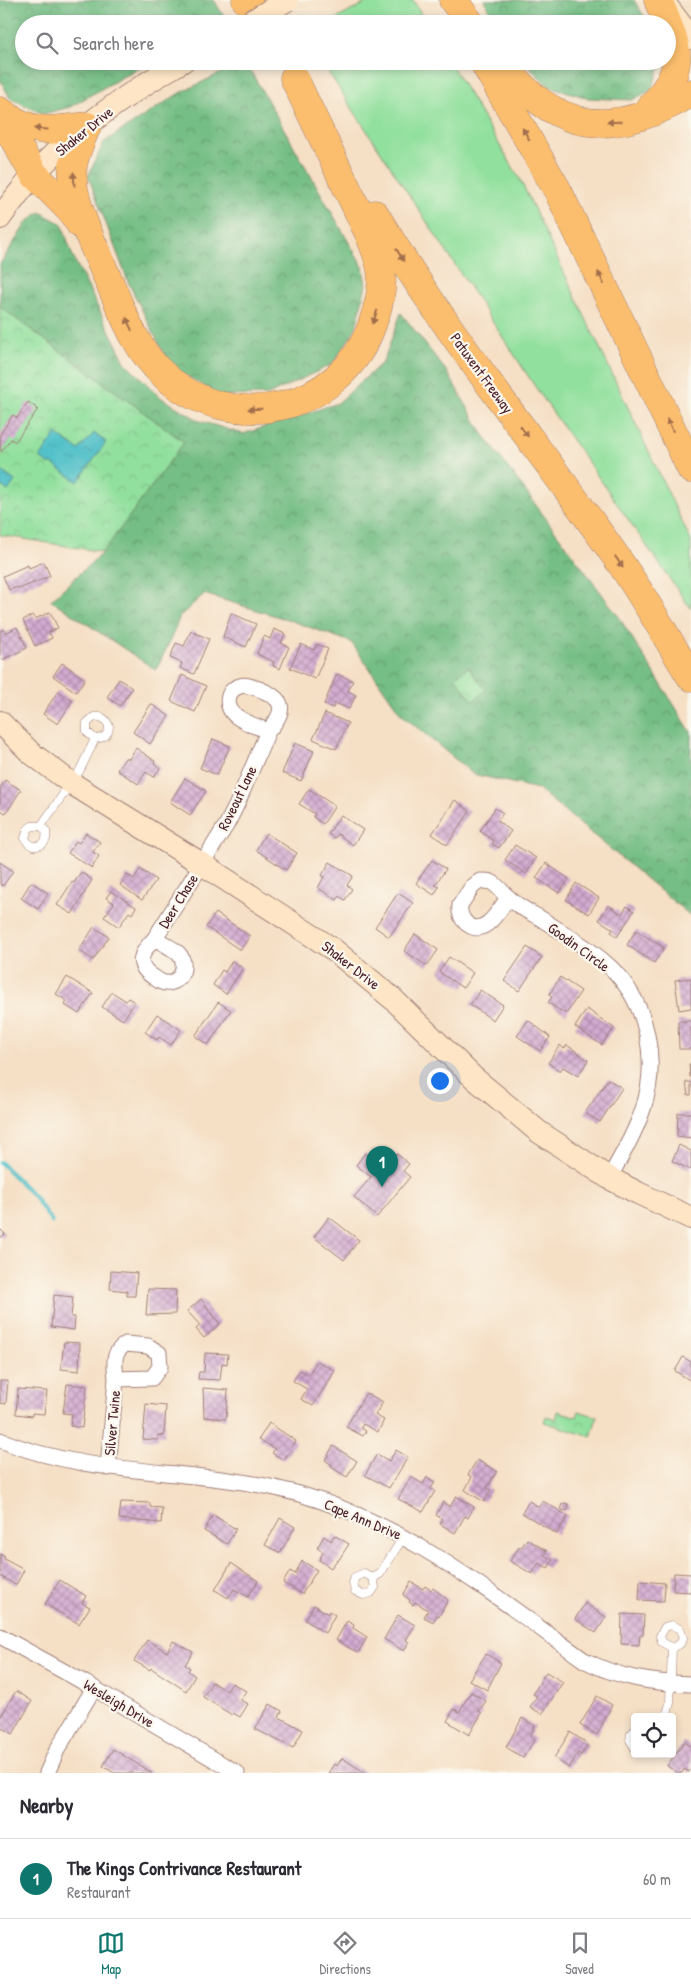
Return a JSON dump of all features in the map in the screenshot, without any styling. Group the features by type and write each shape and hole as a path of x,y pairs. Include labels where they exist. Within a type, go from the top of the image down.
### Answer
{"highway":[{"path":"448,0 457,15"},
{"path":"454,0 465,15"},
{"path":"658,0 664,15"},
{"path":"676,44 676,60"},
{"path":"0,113 33,129 55,130 87,126 73,165 76,196 92,242 135,337 148,359 165,377 180,389 198,398 239,410 259,410 283,406 323,388 342,373 357,355 368,336 377,312 381,291 381,271 369,234 289,70"},
{"name":"Patuxent Freeway","path":"289,70 414,278 449,329 620,563 691,677"},
{"path":"488,70 558,192 691,469"},
{"path":"507,70 534,99 564,116 583,121 623,122 667,107 691,93"},
{"path":"644,116 667,88 674,70"},
{"path":"0,113 34,174 71,211 92,242"}],"street":[{"path":"250,12 287,0"},
{"path":"662,0 673,15"},
{"path":"676,18 691,38"},
{"name":"Shaker Drive","path":"0,218 34,174 60,148 122,101 169,70"},
{"name":"Shaker Drive","path":"0,722 30,753 71,783 300,926 354,965 393,998 474,1078 539,1132 609,1178 691,1218"},
{"name":"Roveout Lane","path":"202,864 237,804 268,731"},
{"name":"Deer Chase","path":"155,938 202,864"},
{"name":"Goodin Circle","path":"508,898 593,953 611,968 625,984 638,1004 645,1025 649,1047 648,1089 643,1110 634,1131 609,1178"},
{"name":"Silver Twine","path":"108,1468 116,1379"},
{"name":"Cape Ann Drive","path":"0,1440 58,1459 108,1468 217,1478 276,1488 336,1506 404,1536 448,1563 584,1660 605,1671 671,1684 691,1684"},
{"name":"Wesleigh Drive","path":"0,1636 94,1688 237,1773"},
{"path":"47,1773 57,1750 94,1688"}],"lane":[{"path":"41,826 71,783 95,739"},
{"path":"373,1578 380,1574 404,1536"},
{"path":"667,1713 670,1703 672,1648"}],"green space":[{"path":"0,0 214,0 223,15 15,15 15,70 134,70 70,107 43,114 10,98 0,79"},
{"path":"371,0 413,0 422,15 344,15"},
{"path":"484,0 634,0 643,15 492,15"},
{"path":"227,70 250,70 363,267 366,285 356,328 333,364 268,395 220,396 170,366 129,284 88,176 104,142 178,94"},
{"path":"327,70 454,70 520,179 691,541 691,609 540,394"},
{"path":"533,70 659,70 651,90 632,100 588,98 548,86"},
{"path":"40,212 62,224 73,257 125,362 160,397 200,421 243,434 338,403 383,362 401,313 447,372 483,434 619,617 691,732 691,916 538,789 473,774 401,714 351,642 289,620 204,594 180,616 156,670 51,600 103,552 184,442 0,307 0,264 27,222"},
{"path":"0,307 184,442 103,552 0,535"},
{"path":"468,667 486,690 473,701 455,677"},
{"path":"558,1411 577,1417 579,1411 597,1417 591,1437 544,1422 546,1416 556,1419"}],"water":[{"path":"94,433 106,442 78,482 51,463 50,465 40,458 56,434 79,450"},
{"path":"0,470 15,481 8,491 0,485"}],"building":[{"path":"28,402 38,409 15,442 11,439 1,452 0,434 13,415 17,418"},
{"path":"44,562 50,576 19,589 18,587 9,590 3,576 28,565 29,568"},
{"path":"50,612 58,628 49,632 52,638 35,646 23,620 33,615 35,619"},
{"path":"231,613 256,624 246,647 223,637"},
{"path":"17,627 27,648 2,660 0,656 0,631 4,629 6,633"},
{"path":"274,629 285,634 281,643 289,647 280,669 273,666 274,662 257,654 264,636 270,639"},
{"path":"191,631 209,639 194,674 180,668 182,663 170,658 176,643 184,646"},
{"path":"301,644 314,650 317,644 328,649 315,679 290,668"},
{"path":"62,663 85,679 76,692 53,676"},
{"path":"337,674 353,681 348,691 356,695 349,709 335,703 333,708 324,704"},
{"path":"182,675 206,686 195,712 171,701"},
{"path":"119,679 132,688 120,706 107,697"},
{"path":"58,691 72,701 58,724 43,714"},
{"path":"151,704 169,716 150,744 133,732"},
{"path":"325,713 348,723 336,749 313,739"},
{"path":"213,739 230,746 217,775 200,768"},
{"path":"295,743 314,751 301,781 282,773"},
{"path":"136,748 155,761 154,763 160,768 154,777 146,772 138,784 117,770 126,757 129,759"},
{"path":"185,778 206,791 190,815 170,802"},
{"path":"5,780 21,790 6,813 0,810 0,788"},
{"path":"309,789 335,806 323,824 313,817 315,814 299,804"},
{"path":"455,800 470,811 447,845 432,834"},
{"path":"495,808 503,813 498,821 511,831 499,848 492,844 494,841 480,831"},
{"path":"341,815 363,830 353,845 338,834 335,838 328,834"},
{"path":"86,833 100,842 93,852 99,856 92,868 68,853 76,841 79,843"},
{"path":"266,833 297,853 286,870 256,850"},
{"path":"515,845 536,858 526,874 505,860"},
{"path":"432,860 446,869 435,885 439,887 434,895 416,883"},
{"path":"0,862 13,871 3,886 0,884"},
{"path":"330,862 353,876 347,885 352,889 345,900 339,896 337,900 318,888 324,877 322,875"},
{"path":"546,863 569,879 559,893 536,878"},
{"path":"140,869 156,880 142,900 120,885 127,875 134,879"},
{"path":"81,872 92,880 72,914 57,905"},
{"path":"31,882 48,893 38,909 21,898"},
{"path":"576,883 599,898 589,914 566,900"},
{"path":"111,891 136,907 132,914 129,912 119,927 104,917 114,903 106,898"},
{"path":"398,893 413,903 389,937 375,927"},
{"path":"608,905 622,914 627,906 634,911 617,937 611,932 613,929 599,920"},
{"path":"216,913 250,936 240,950 206,927"},
{"path":"94,927 109,937 93,960 79,950"},
{"path":"636,930 664,948 654,963 627,945"},
{"path":"415,934 438,950 427,966 404,951"},
{"path":"527,947 542,957 519,991 504,981"},
{"path":"449,957 473,973 463,988 439,972"},
{"path":"232,961 243,968 226,994 213,985 222,970 225,972"},
{"path":"67,977 93,993 79,1014 65,1005 67,1001 56,994"},
{"path":"560,977 581,991 566,1014 548,1003 552,997 549,995"},
{"path":"691,978 691,1008 679,1010 675,980"},
{"path":"480,990 503,1005 493,1020 470,1005"},
{"path":"112,992 126,1001 128,998 135,1002 123,1020 102,1007"},
{"path":"218,1002 231,1010 208,1045 195,1036"},
{"path":"587,1009 614,1028 602,1045 575,1027"},
{"path":"157,1014 181,1030 171,1045 159,1037 157,1040 145,1032"},
{"path":"528,1020 550,1037 540,1051 517,1036"},
{"path":"678,1021 691,1021 691,1049 679,1049"},
{"path":"560,1045 564,1049 567,1045 588,1060 578,1076 563,1067 560,1071 548,1063"},
{"path":"689,1064 691,1064 691,1077 690,1077"},
{"path":"608,1079 622,1088 600,1122 585,1113"},
{"path":"686,1082 691,1082 691,1095 688,1095"},
{"path":"678,1113 691,1113 691,1138 677,1136"},
{"path":"679,1145 691,1151 691,1170 672,1161"},
{"path":"365,1153 384,1169 397,1154 409,1164 403,1171 410,1177 377,1217 354,1197 371,1177 356,1165"},
{"path":"329,1217 359,1240 344,1260 314,1237"},
{"path":"0,1229 5,1234 0,1238"},
{"path":"111,1271 137,1273 135,1296 127,1296 127,1291 110,1289"},
{"path":"148,1289 176,1290 175,1314 146,1315"},
{"path":"54,1295 73,1297 71,1317 75,1317 74,1330 51,1327"},
{"path":"201,1299 220,1324 204,1338 196,1329 200,1325 187,1311"},
{"path":"64,1342 80,1343 79,1371 61,1369"},
{"path":"205,1353 228,1354 227,1364 222,1363 220,1380 198,1379 199,1372 204,1372"},
{"path":"683,1357 691,1362 691,1381 675,1371"},
{"path":"317,1361 335,1371 313,1406 301,1399 307,1389 293,1381 300,1370 308,1375"},
{"path":"0,1381 8,1381 6,1404 0,1403"},
{"path":"67,1384 87,1386 82,1428 70,1426 72,1414 63,1413"},
{"path":"203,1388 228,1390 226,1419 204,1417"},
{"path":"18,1389 47,1391 44,1414 32,1413 32,1416 16,1414"},
{"path":"366,1393 383,1402 375,1415 384,1420 378,1432 363,1424 361,1428 366,1431 363,1436 346,1427"},
{"path":"146,1404 166,1406 164,1436 158,1435 158,1440 143,1439"},
{"path":"269,1423 296,1441 284,1460 272,1453 275,1449 259,1439"},
{"path":"333,1446 357,1461 347,1477 331,1467 332,1465 325,1460"},
{"path":"396,1450 408,1457 389,1488 365,1475 377,1454 389,1461"},
{"path":"477,1460 497,1471 487,1488 491,1490 484,1502 465,1490 472,1477 468,1475"},
{"path":"411,1477 423,1484 427,1477 435,1482 431,1489 435,1491 423,1512 398,1499"},
{"path":"456,1496 474,1507 468,1518 465,1516 455,1533 440,1524 442,1519 436,1515 443,1502 450,1507"},
{"path":"529,1501 539,1507 543,1501 568,1516 557,1534 522,1513"},
{"path":"121,1502 150,1503 150,1507 162,1508 161,1523 119,1519"},
{"path":"565,1503 569,1507 565,1511 561,1507"},
{"path":"213,1515 236,1529 227,1544 204,1531"},
{"path":"280,1518 295,1527 280,1553 265,1545"},
{"path":"334,1535 349,1544 331,1568 319,1560 323,1552 317,1548 324,1536 331,1541"},
{"path":"527,1539 547,1551 544,1555 553,1560 548,1568 539,1563 532,1574 510,1561"},
{"path":"0,1554 5,1557 4,1559 24,1570 16,1585 0,1576"},
{"path":"302,1561 317,1570 302,1594 283,1583 290,1571 295,1574"},
{"path":"231,1563 258,1581 248,1597 234,1589 228,1598 215,1590"},
{"path":"674,1573 691,1574 691,1592 673,1591"},
{"path":"60,1580 86,1596 82,1603 90,1607 79,1624 45,1604"},
{"path":"640,1581 665,1583 664,1601 639,1600"},
{"path":"411,1582 423,1589 425,1586 431,1590 433,1588 448,1600 439,1616 437,1615 433,1622 424,1617 428,1610 415,1602 413,1605 403,1595"},
{"path":"585,1603 606,1617 596,1633 575,1619"},
{"path":"314,1605 328,1614 329,1611 335,1615 325,1633 305,1620"},
{"path":"622,1614 644,1615 643,1635 640,1635 639,1645 621,1644"},
{"path":"398,1615 415,1625 406,1640 409,1642 404,1651 384,1639"},
{"path":"347,1621 354,1625 353,1628 367,1637 358,1653 336,1640"},
{"path":"147,1640 167,1652 173,1641 193,1652 185,1665 190,1668 188,1671 195,1676 186,1691 151,1668 150,1670 134,1661"},
{"path":"486,1654 501,1663 487,1690 469,1680"},
{"path":"546,1672 563,1682 542,1714 530,1707 537,1696 533,1694"},
{"path":"212,1682 227,1691 232,1683 246,1691 240,1700 248,1704 240,1717 233,1713 232,1715 203,1697"},
{"path":"16,1691 32,1701 13,1734 0,1727 0,1718"},
{"path":"471,1692 486,1701 479,1711 482,1713 469,1735 447,1721 454,1709 459,1712"},
{"path":"597,1696 612,1705 597,1735 580,1725"},
{"path":"270,1704 282,1711 279,1717 303,1730 293,1748 255,1729"},
{"path":"522,1718 535,1726 530,1736 535,1739 523,1758 506,1747"},
{"path":"570,1732 588,1744 581,1755 578,1753 569,1768 554,1758"},
{"path":"684,1742 691,1746 691,1769 689,1772 684,1769 682,1773 678,1773 667,1766 673,1758 676,1758 676,1753"},
{"path":"113,1749 152,1773 114,1773 103,1766"},
{"path":"342,1758 366,1773 328,1773 334,1764 337,1766"}],"waterway":[{"path":"0,1162 33,1195 52,1222"}],"place":[{"name":"The Kings Contrivance Restaurant","path":"382,1187"}]}
